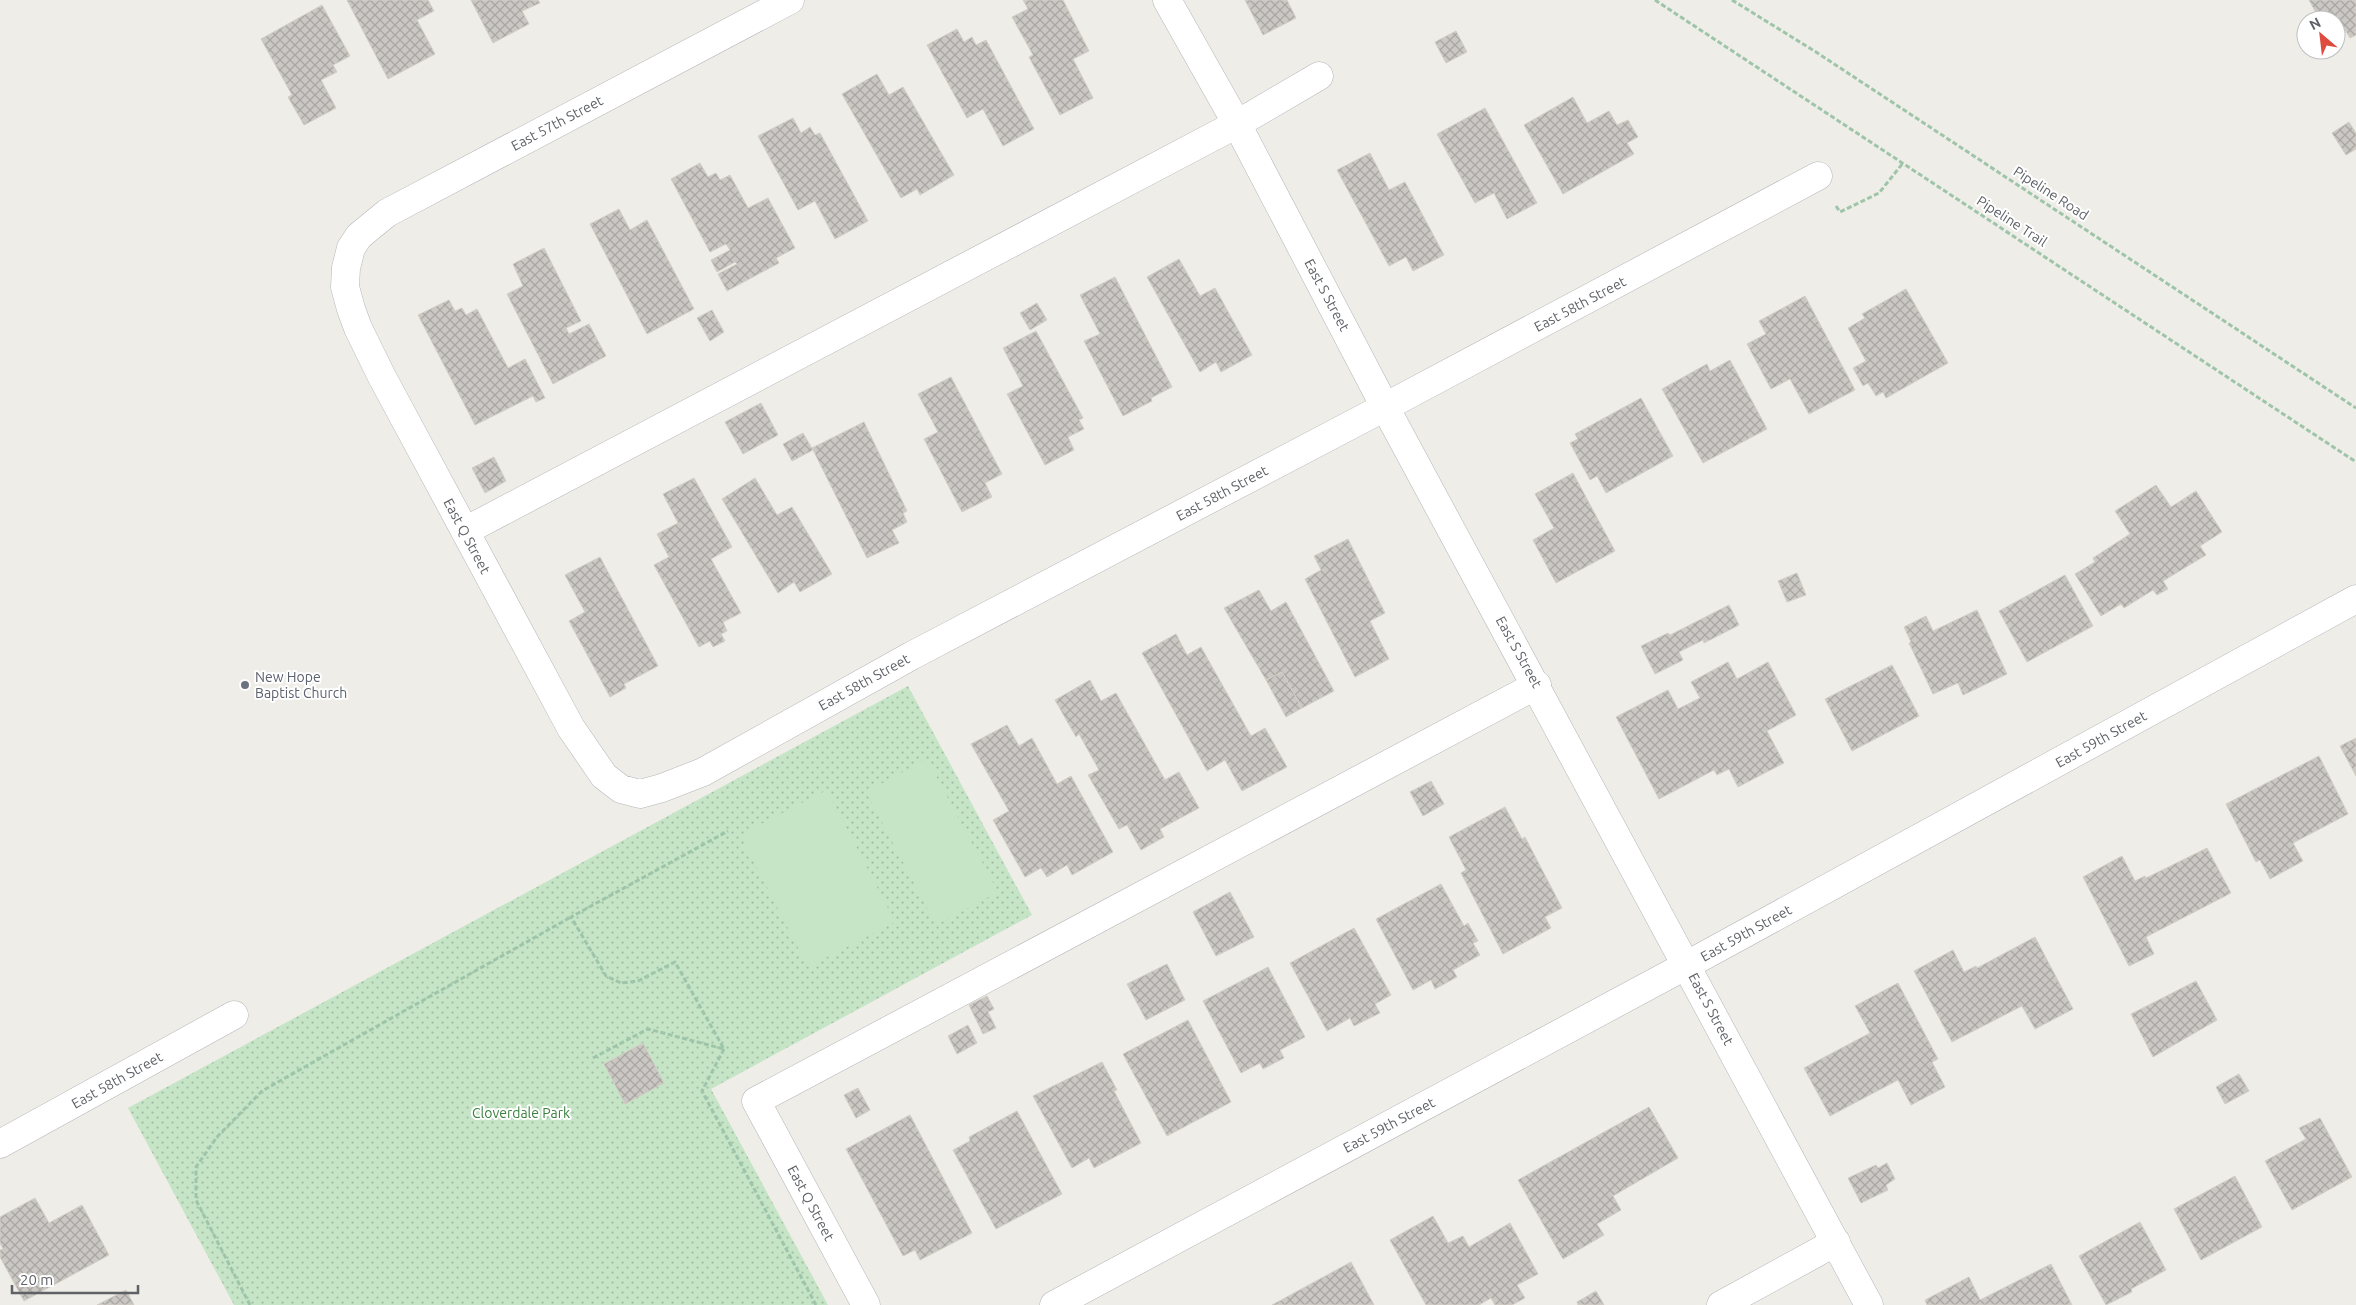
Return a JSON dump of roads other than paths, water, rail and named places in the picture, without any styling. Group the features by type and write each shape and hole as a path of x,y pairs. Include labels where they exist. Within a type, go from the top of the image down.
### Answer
{"street":[{"name":"East 57th Street","path":"346,268 351,248 359,236 387,213 790,0"},
{"name":"East S Street","path":"1167,0 1237,124 1385,407 1537,685 1869,1305"},
{"path":"464,531 1237,124 1319,76"},
{"name":"East 58th Street","path":"621,789 640,794 662,788 703,772 911,656 1385,407 1818,176"},
{"name":"East Q Street","path":"346,268 346,287 351,309 381,375 552,695 579,741 604,776 621,789"},
{"name":"East 59th Street","path":"1054,1305 1687,965 2356,599"},
{"name":"East Q Street","path":"866,1305 756,1101 1537,685"},
{"name":"East 58th Street","path":"0,1144 234,1015"},
{"path":"1721,1305 1836,1242"}],"place":[{"name":"New Hope Baptist Church","path":"245,685"}],"park label":[{"name":"Cloverdale Park","path":"521,1113"}]}
